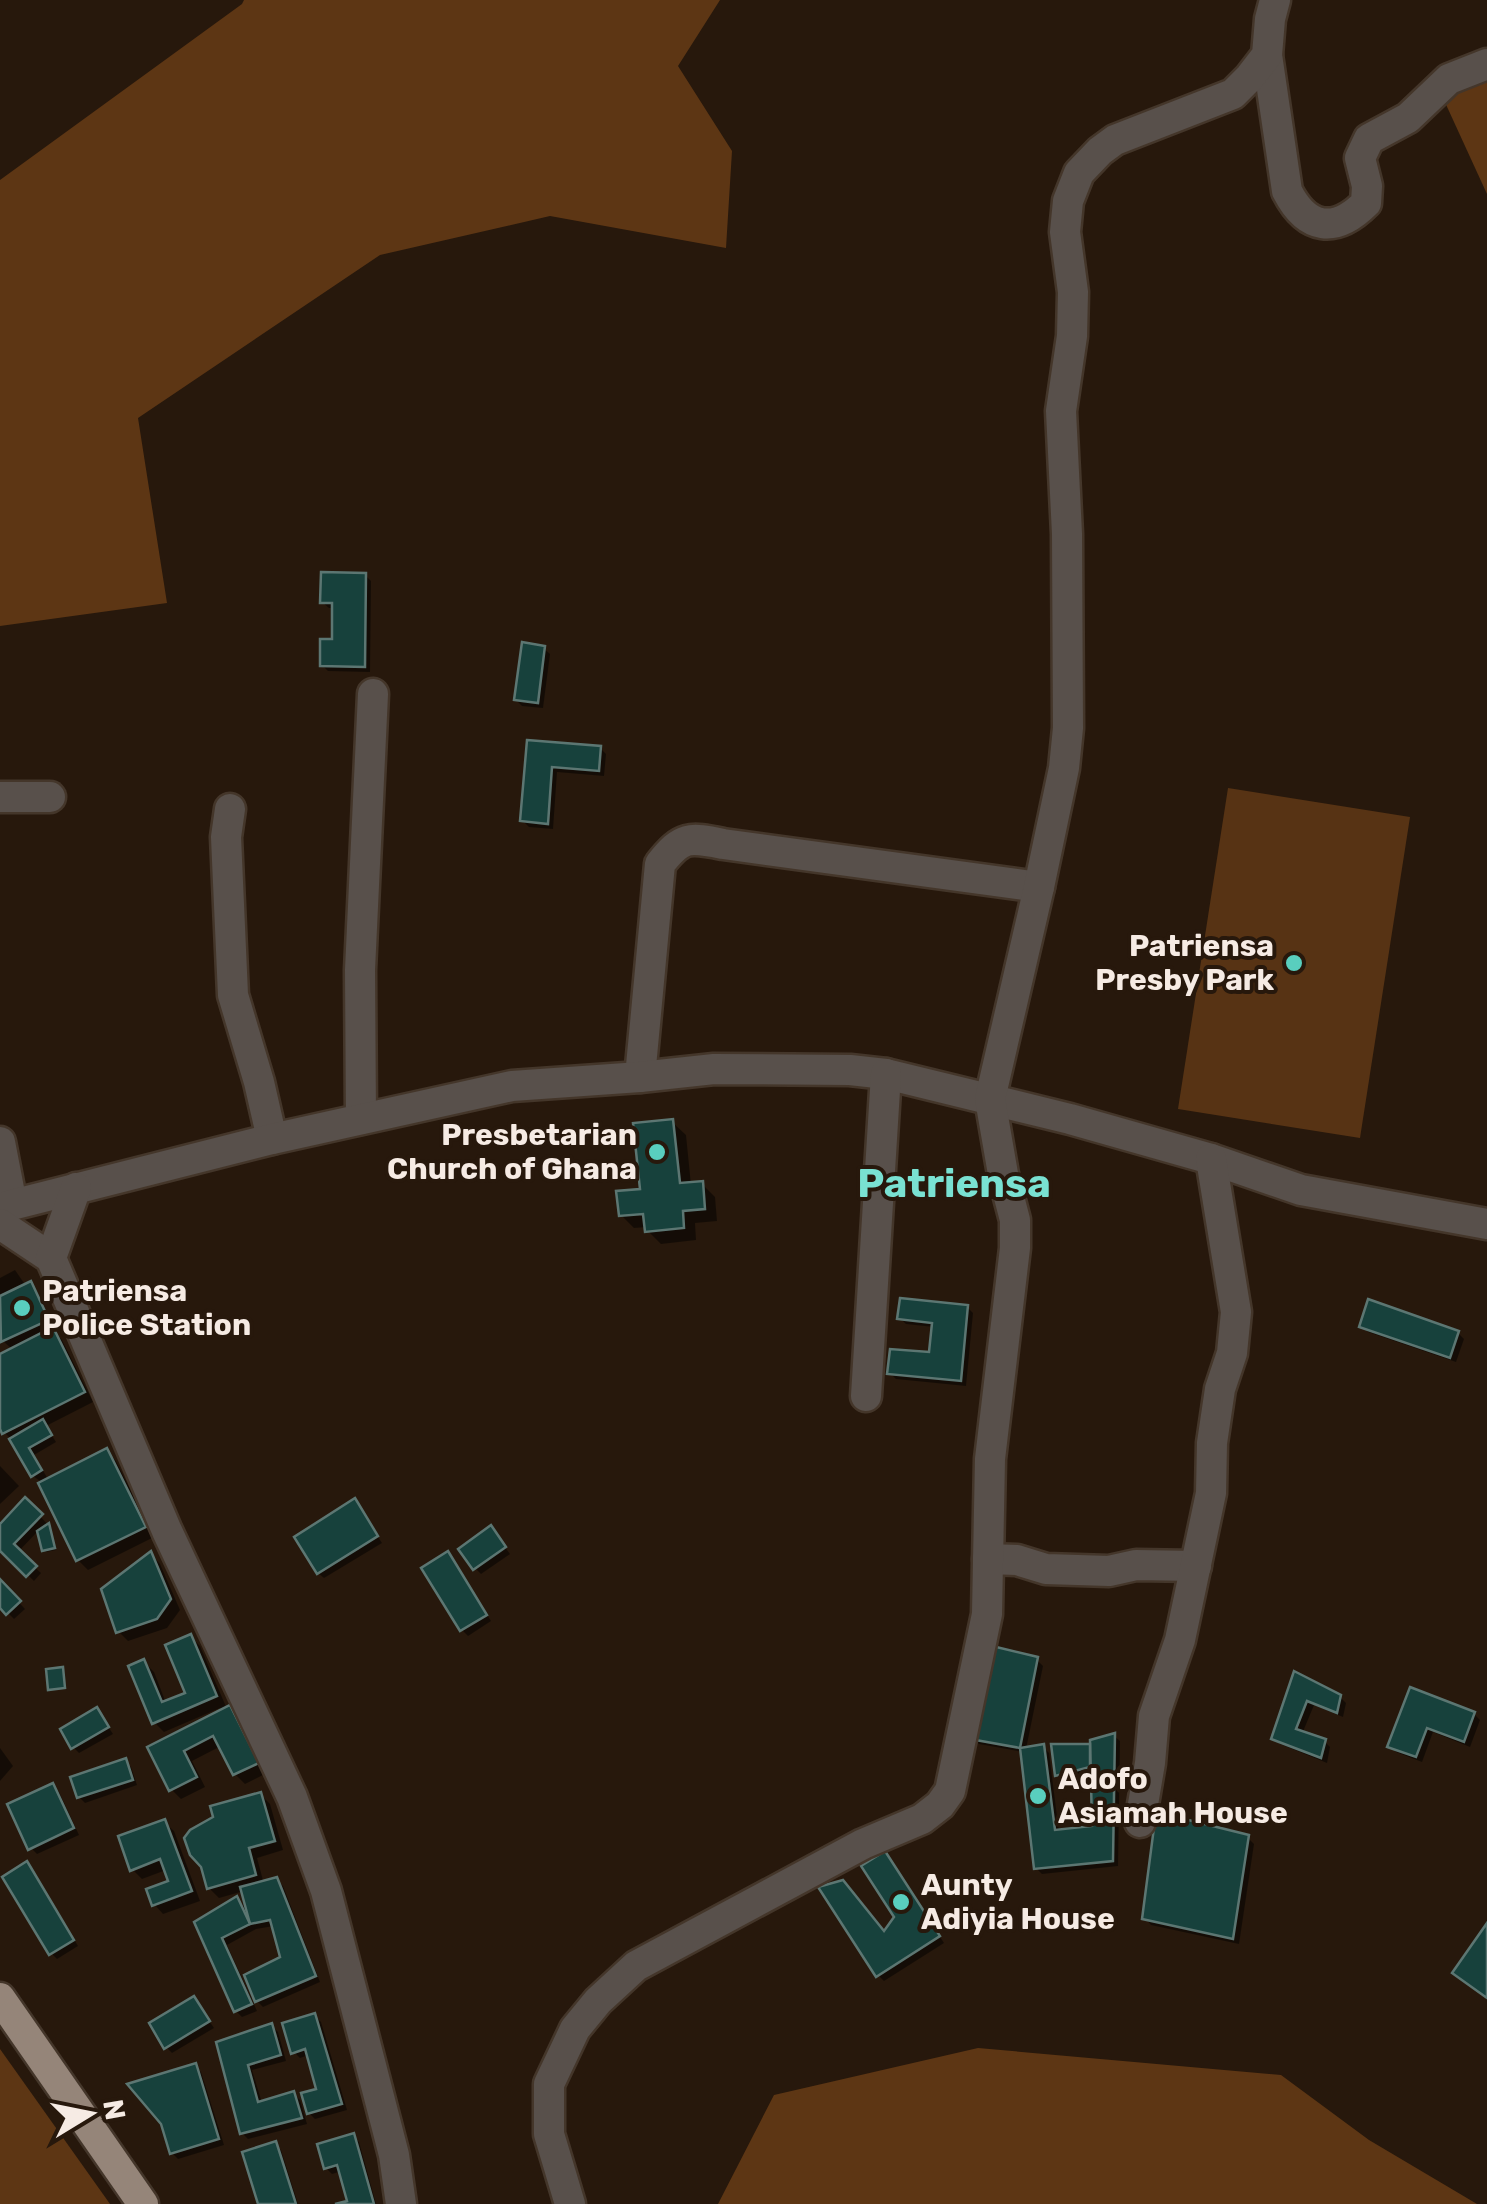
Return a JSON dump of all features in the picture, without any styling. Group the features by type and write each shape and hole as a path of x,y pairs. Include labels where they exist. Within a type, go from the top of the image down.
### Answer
{"main road":[{"path":"0,1998 143,2204"}],"street":[{"path":"1275,0 1267,55 1287,191 1305,217 1320,224 1337,224 1354,216 1366,203 1367,186 1360,158 1368,139 1408,118 1449,79 1487,64"},
{"path":"570,2204 549,2134 549,2084 575,2029 598,2001 636,1966 863,1844 922,1819 940,1806 950,1791 988,1614 990,1459 1015,1248 1015,1220 990,1099 1039,887 1064,768 1068,728 1067,534 1061,411 1072,336 1068,201 1079,173 1100,151 1115,140 1233,94 1267,55"},
{"path":"362,1118 360,970 373,694"},
{"path":"0,797 50,797"},
{"path":"230,809 226,837 233,995 272,1139"},
{"path":"640,1078 660,864 672,848 692,838 1039,887"},
{"path":"4,1212 76,1188 272,1139 512,1086 714,1069 850,1070 886,1074 990,1099 1211,1159 1300,1190 1487,1224"},
{"path":"866,1396 886,1074"},
{"path":"0,1142 4,1212 51,1258 168,1531 292,1797 326,1891 394,2155 402,2204"},
{"path":"1140,1822 1154,1716 1180,1640 1196,1566 1211,1493 1212,1443 1220,1389 1232,1353 1236,1312 1211,1159"},
{"path":"51,1258 76,1188"},
{"path":"988,1558 1017,1560 1046,1569 1109,1571 1136,1564 1196,1566"}],"shaded area":[{"path":"244,0 720,0 678,66 732,151 726,248 550,216 380,255 138,418 167,603 0,626 0,180"},
{"path":"1487,76 1487,194 1443,98"},
{"name":"Patriensa Presby Park","path":"1228,788 1410,817 1360,1138 1178,1109"},
{"path":"978,2048 1281,2075 1369,2140 1477,2204 718,2204 774,2095"},
{"path":"0,2049 110,2204 0,2204"}],"building":[{"path":"321,572 366,573 365,667 320,666 320,639 332,639 332,603 320,603"},
{"path":"522,642 545,646 538,703 514,700"},
{"path":"527,740 601,746 599,771 552,767 548,824 520,821"},
{"name":"Presbetarian Church of Ghana","path":"673,1119 680,1183 703,1181 705,1209 683,1211 684,1228 645,1232 643,1214 619,1216 616,1191 640,1189 633,1123"},
{"name":"Patriensa Police Station","path":"31,1281 49,1320 1,1342 0,1296"},
{"path":"900,1298 968,1305 961,1381 887,1374 890,1349 929,1352 932,1323 897,1319"},
{"path":"1368,1299 1459,1331 1450,1358 1359,1327"},
{"path":"53,1327 85,1392 2,1434 0,1354"},
{"path":"43,1419 52,1435 29,1448 42,1470 31,1477 9,1439"},
{"path":"107,1448 146,1527 76,1561 38,1483"},
{"path":"25,1497 43,1514 14,1544 37,1566 26,1577 0,1551 0,1524"},
{"path":"355,1498 378,1536 317,1574 294,1537"},
{"path":"49,1523 55,1548 42,1551 37,1531"},
{"path":"491,1525 506,1547 473,1570 458,1549"},
{"path":"151,1551 171,1599 157,1619 116,1633 101,1589"},
{"path":"448,1551 487,1615 460,1631 421,1568"},
{"path":"0,1579 21,1601 6,1615 0,1608"},
{"path":"191,1634 217,1696 152,1724 128,1666 144,1659 162,1702 185,1693 165,1645"},
{"path":"988,1645 1038,1657 1020,1748 970,1739"},
{"path":"63,1667 65,1688 48,1690 46,1669"},
{"path":"1294,1671 1341,1695 1337,1713 1307,1701 1296,1729 1326,1739 1321,1758 1271,1739"},
{"path":"1410,1687 1475,1712 1464,1742 1427,1728 1416,1757 1387,1747"},
{"path":"230,1705 259,1763 233,1775 213,1736 184,1751 197,1777 169,1791 147,1747"},
{"path":"97,1707 109,1727 71,1749 60,1729"},
{"name":"Adofo Asiamah House","path":"1115,1733 1113,1861 1034,1869 1020,1748 1044,1744 1055,1830 1092,1826 1090,1740"},
{"path":"1051,1744 1090,1744 1090,1767 1055,1776"},
{"path":"126,1758 133,1780 77,1798 70,1777"},
{"path":"53,1783 74,1828 28,1850 7,1804"},
{"path":"261,1792 275,1841 249,1848 256,1875 207,1889 201,1867 190,1855 184,1838 213,1817 210,1806"},
{"path":"1156,1812 1249,1835 1233,1939 1142,1919"},
{"path":"165,1819 192,1891 152,1906 146,1889 168,1881 160,1859 130,1871 118,1836"},
{"name":"Aunty Adiyia House","path":"885,1851 940,1936 876,1977 818,1887 843,1880 884,1931 894,1917 861,1866"},
{"path":"27,1861 74,1940 49,1955 2,1877"},
{"path":"277,1877 316,1976 255,2002 244,1975 280,1957 270,1920 250,1924 240,1887"},
{"path":"237,1896 250,1924 222,1938 252,2004 234,2012 194,1922"},
{"path":"1487,1923 1487,1998 1452,1973"},
{"path":"194,1996 210,2021 164,2049 149,2023"},
{"path":"315,2013 342,2104 307,2114 301,2093 316,2089 305,2049 291,2054 282,2023"},
{"path":"272,2023 281,2055 248,2065 258,2102 294,2091 302,2118 240,2134 216,2042"},
{"path":"196,2063 219,2139 170,2154 161,2124 127,2084"},
{"path":"354,2133 374,2204 335,2204 347,2201 337,2165 324,2169 317,2144"},
{"path":"276,2141 296,2204 258,2204 242,2152"}],"place":[{"name":"Patriensa Presby Park","path":"1294,963"},
{"name":"Presbetarian Church of Ghana","path":"657,1152"},
{"name":"Patriensa Police Station","path":"22,1308"},
{"name":"Adofo Asiamah House","path":"1038,1796"},
{"name":"Aunty Adiyia House","path":"901,1902"}],"district":[{"name":"Patriensa","path":"954,1183"}]}
